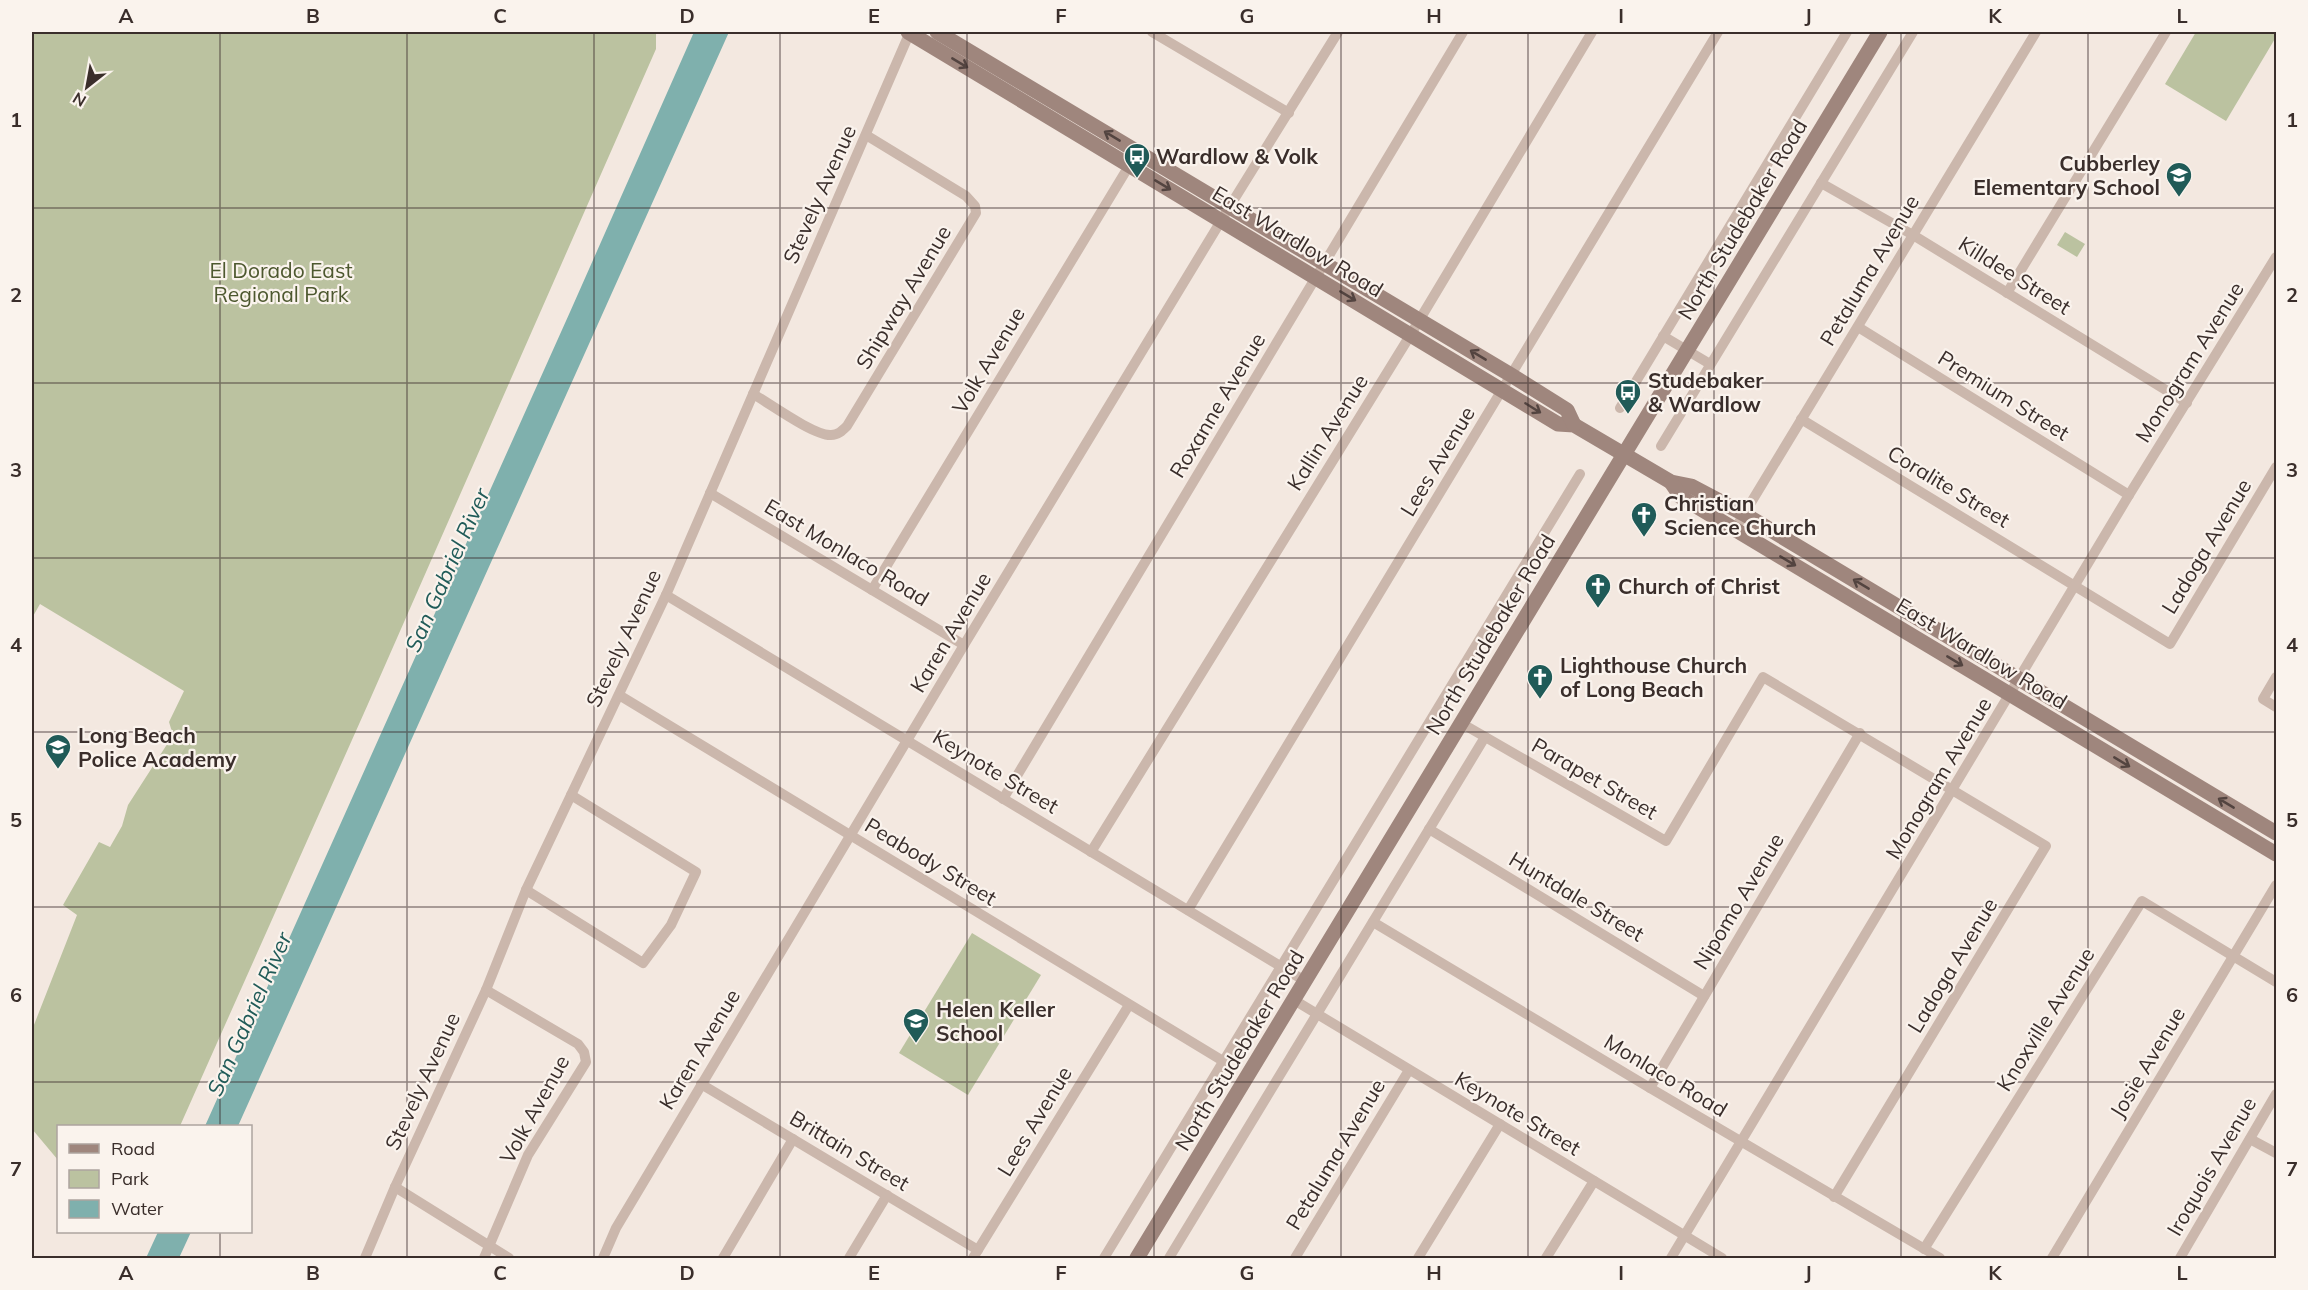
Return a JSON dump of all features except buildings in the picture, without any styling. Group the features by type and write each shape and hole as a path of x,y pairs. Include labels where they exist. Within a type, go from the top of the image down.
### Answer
{"main road":[{"name":"East Wardlow Road","path":"910,32 1134,158 1230,206 1567,410 1574,424"},
{"name":"East Wardlow Road","path":"937,32 1134,158 1222,220 1558,424 1574,424 1671,482 1691,486 1744,514 2277,833"},
{"name":"North Studebaker Road","path":"1137,1258 1880,32"},
{"name":"East Wardlow Road","path":"1671,482 1681,496 2277,854"}],"street":[{"name":"Stevely Avenue","path":"365,1258 395,1187 486,990 526,890 666,595 910,32"},
{"path":"1152,32 1289,113"},
{"name":"Karen Avenue","path":"603,1258 616,1228 850,834 1230,206 1338,32"},
{"name":"Roxanne Avenue","path":"1003,799 1463,32"},
{"name":"Kallin Avenue","path":"1091,852 1411,334 1592,32"},
{"name":"Lees Avenue","path":"1188,910 1719,32"},
{"name":"North Studebaker Road","path":"1620,408 1847,32"},
{"path":"1661,446 1913,32"},
{"name":"Petaluma Avenue","path":"1735,529 2036,32"},
{"path":"2007,293 2166,32"},
{"name":"Shipway Avenue","path":"753,394 814,431 834,435 841,432 847,426 976,213 975,206 966,196 866,135"},
{"name":"Volk Avenue","path":"872,590 1134,158"},
{"name":"Killdee Street","path":"1821,183 1913,235 2187,403"},
{"name":"Monogram Avenue","path":"1671,1258 2130,495 2277,256"},
{"name":"Premium Street","path":"1858,327 2130,495"},
{"path":"1663,336 1710,364"},
{"name":"Coralite Street","path":"1802,419 2076,586"},
{"name":"Ladoga Avenue","path":"2076,586 2170,644 2277,467"},
{"name":"North Studebaker Road","path":"1104,1258 1580,474"},
{"name":"East Monlaco Road","path":"710,493 964,645"},
{"name":"Keynote Street","path":"666,595 1305,981"},
{"name":"Parapet Street","path":"1461,723 1666,841 1763,677 1953,789"},
{"path":"2277,677 2263,699 2277,706"},
{"name":"Peabody Street","path":"619,694 1223,1061"},
{"name":"Nipomo Avenue","path":"1650,1088 1860,733"},
{"path":"1169,1258 1485,737"},
{"name":"Ladoga Avenue","path":"1834,1197 2046,846 1953,789"},
{"path":"526,890 643,963 671,925 696,872 571,795"},
{"name":"Huntdale Street","path":"1429,830 1704,996"},
{"name":"Josie Avenue","path":"2052,1258 2277,885"},
{"name":"Knoxville Avenue","path":"1924,1249 2142,901 2234,955"},
{"name":"Monlaco Road","path":"1373,922 1742,1143 1940,1258"},
{"path":"2234,955 2277,982"},
{"name":"Volk Avenue","path":"484,1258 528,1155 586,1062 584,1053 578,1044 486,990"},
{"name":"Keynote Street","path":"1294,1000 1722,1258"},
{"name":"Lees Avenue","path":"976,1254 1129,1005"},
{"name":"Petaluma Avenue","path":"1295,1258 1409,1070"},
{"name":"Brittain Street","path":"701,1084 887,1196 976,1254"},
{"name":"Iroquois Avenue","path":"2180,1258 2277,1094"},
{"path":"1418,1258 1500,1124"},
{"path":"723,1258 793,1139"},
{"path":"2250,1139 2277,1154"},
{"path":"1546,1258 1594,1181"},
{"path":"395,1187 509,1258"},
{"path":"849,1258 887,1196"}],"green space":[{"name":"El Dorado East Regional Park","path":"32,32 656,32 656,49 180,1125 57,1125 57,1159 32,1129 32,1030 77,915 63,905 99,842 110,847 122,826 128,805 173,735 169,722 184,691 40,604 32,618"},
{"path":"2196,32 2276,32 2276,37 2226,121 2165,84"},
{"path":"2065,232 2085,244 2077,257 2057,245"},
{"path":"972,933 1041,975 968,1095 899,1053"}],"water":[{"name":"San Gabriel River","path":"694,32 729,32 238,1125 205,1125"},
{"path":"158,1233 191,1233 179,1258 146,1258"}],"place":[{"name":"Wardlow & Volk","path":"1137,179"},
{"name":"Cubberley Elementary School","path":"2179,198"},
{"name":"Studebaker & Wardlow","path":"1628,415"},
{"name":"Christian Science Church","path":"1644,538"},
{"name":"Church of Christ","path":"1598,609"},
{"name":"Lighthouse Church of Long Beach","path":"1540,700"},
{"name":"Long Beach Police Academy","path":"58,770"},
{"name":"Helen Keller School","path":"916,1044"}]}
